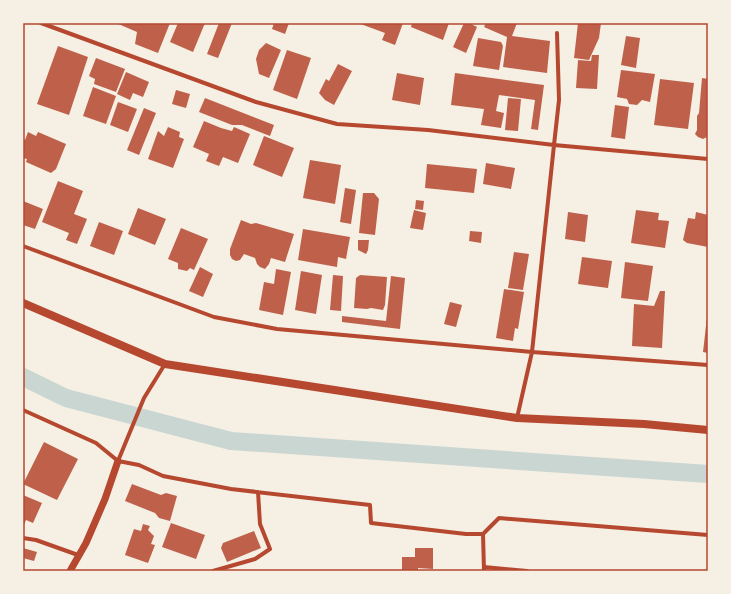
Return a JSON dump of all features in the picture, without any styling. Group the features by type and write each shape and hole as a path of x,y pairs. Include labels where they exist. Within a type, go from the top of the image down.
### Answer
{"main road":[{"path":"23,303 165,364 517,418 644,424 708,430"}],"street":[{"path":"42,23 256,102 337,124 428,130 554,145 708,159"},
{"path":"517,418 532,352 559,100 557,33"},
{"path":"23,246 214,317 277,329 532,352 708,365"},
{"path":"70,571 86,543 105,499 118,461 144,398 165,364"},
{"path":"23,410 96,443 118,461 139,465 163,476 231,489 370,505 371,523 466,534 483,534 499,518 708,535"},
{"path":"213,571 255,559 270,549 260,524 258,492"},
{"path":"483,534 484,569 527,571"},
{"path":"23,538 36,540 78,555"}],"building":[{"path":"116,23 170,23 158,53 135,44 137,32"},
{"path":"178,23 205,23 193,52 170,42"},
{"path":"219,23 232,23 218,58 207,54"},
{"path":"274,23 289,23 285,34 272,29"},
{"path":"358,23 403,23 395,45 382,40 385,33"},
{"path":"412,23 449,23 443,40 411,27"},
{"path":"464,23 469,23 477,27 466,53 453,47"},
{"path":"486,23 517,23 512,36 550,41 547,73 503,67 507,37 484,27"},
{"path":"578,23 601,23 599,38 589,60 574,58"},
{"path":"626,36 640,38 636,68 621,65"},
{"path":"478,38 501,42 503,46 499,70 473,66"},
{"path":"266,43 281,50 269,78 259,74 256,59 259,50"},
{"path":"58,46 88,57 69,115 37,104"},
{"path":"287,50 311,58 297,99 273,90"},
{"path":"592,55 599,55 597,89 576,88 578,60 591,61"},
{"path":"96,58 125,69 116,92 94,84 95,79 89,76"},
{"path":"338,64 352,71 334,105 325,100 319,93 326,79 329,81"},
{"path":"621,70 655,74 650,102 642,100 637,105 629,104 627,99 617,97"},
{"path":"126,72 149,82 143,97 133,93 130,100 117,94"},
{"path":"397,73 424,78 420,105 392,100"},
{"path":"455,73 544,85 538,130 531,129 535,100 499,95 496,111 504,113 501,128 481,125 484,109 451,105"},
{"path":"702,78 708,79 708,134 707,137 703,139 695,134 697,130 697,116 699,113"},
{"path":"660,79 694,83 688,129 654,125"},
{"path":"93,87 116,96 106,124 83,116"},
{"path":"176,90 190,94 186,108 172,104"},
{"path":"205,98 274,125 270,136 242,125 232,125 199,112"},
{"path":"508,98 521,99 518,131 505,130"},
{"path":"118,102 137,109 128,132 110,125"},
{"path":"615,105 629,107 625,139 611,137"},
{"path":"144,108 156,113 139,155 127,150"},
{"path":"204,121 232,131 234,127 250,134 238,163 223,157 219,166 206,161 209,154 193,147"},
{"path":"168,127 180,132 179,137 184,139 173,168 148,159 158,131 164,136"},
{"path":"28,132 36,136 38,132 66,144 56,169 51,173 26,162 27,159 23,158 23,139 25,140"},
{"path":"264,136 294,148 282,177 253,165"},
{"path":"310,160 341,165 335,204 303,198"},
{"path":"486,163 515,168 511,189 483,184"},
{"path":"427,164 477,169 474,193 425,188"},
{"path":"58,181 83,191 74,214 87,219 77,244 66,240 69,233 42,222"},
{"path":"345,188 356,190 351,224 340,222"},
{"path":"363,193 374,193 379,199 375,235 359,233"},
{"path":"416,200 424,201 423,210 415,209"},
{"path":"23,201 43,209 35,229 23,225"},
{"path":"138,208 166,219 155,245 128,234"},
{"path":"414,210 426,213 423,230 410,228"},
{"path":"636,210 659,213 658,220 669,221 665,248 631,243"},
{"path":"568,212 588,215 585,242 565,239"},
{"path":"696,212 708,215 708,247 687,243 683,240 688,218 695,219"},
{"path":"241,220 251,224 256,223 294,234 285,262 271,258 265,269 257,264 255,258 244,254 240,260 236,261 232,259 230,249"},
{"path":"99,222 123,231 114,255 90,246"},
{"path":"181,228 208,239 194,270 190,268 187,271 178,269 178,263 168,259"},
{"path":"303,229 350,237 346,259 338,257 337,267 298,260"},
{"path":"470,231 482,232 481,243 469,241"},
{"path":"358,240 369,240 366,254 358,250"},
{"path":"514,252 529,254 523,290 508,288"},
{"path":"582,257 612,261 608,288 578,284"},
{"path":"625,262 653,266 648,301 621,298"},
{"path":"200,267 213,274 203,297 189,291"},
{"path":"276,269 291,272 283,315 259,310 264,282 274,284"},
{"path":"301,271 322,275 316,314 295,310"},
{"path":"333,275 343,276 341,311 330,310"},
{"path":"360,275 387,277 385,305 383,310 354,308 356,278"},
{"path":"391,276 405,278 400,329 342,322 342,316 386,321"},
{"path":"504,289 524,292 518,329 515,328 513,341 496,338"},
{"path":"660,291 665,291 662,348 632,346 634,304 654,306"},
{"path":"450,302 462,305 456,327 444,324"},
{"path":"708,317 708,353 703,352"},
{"path":"44,442 78,459 57,500 23,484"},
{"path":"132,484 161,495 166,493 177,496 170,521 159,518 155,513 125,501"},
{"path":"23,495 42,503 33,523 26,520 23,527"},
{"path":"171,523 205,535 196,559 162,547"},
{"path":"143,524 150,526 148,530 154,536 151,544 155,545 148,563 125,555 134,529 141,531"},
{"path":"254,531 261,548 227,562 221,548 223,543"},
{"path":"23,548 37,552 34,561 23,558"},
{"path":"415,548 433,548 433,569 418,568 418,571 402,571 402,557 415,557"}],"waterway":[{"path":"23,377 66,398 231,441 708,474"}]}
